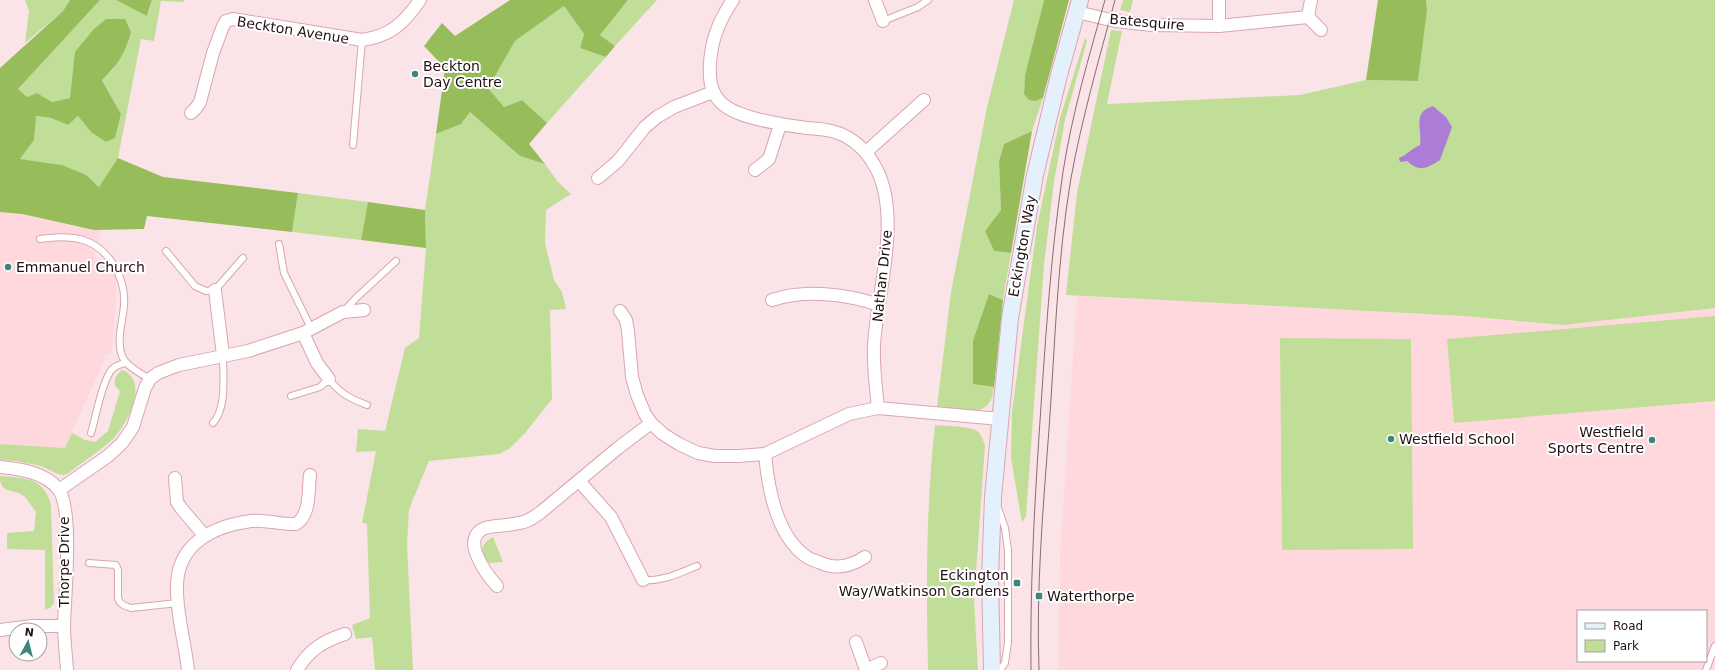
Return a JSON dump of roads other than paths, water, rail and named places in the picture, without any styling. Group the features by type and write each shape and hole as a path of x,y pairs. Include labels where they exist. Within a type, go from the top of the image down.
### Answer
{"main road":[{"name":"Eckington Way","path":"992,670 990,577 993,498 1010,318 1035,175 1059,75 1078,6"}],"street":[{"name":"Beckton Avenue","path":"191,113 200,102 213,54 226,21 233,19 362,40 376,38 397,28 410,15 420,0"},
{"name":"Nathan Drive","path":"733,0 723,15 715,33 710,54 710,82 713,92 719,102 728,110 741,115 780,124 845,135 866,152 877,169 884,189 888,239 874,345 878,408"},
{"path":"875,0 883,21"},
{"path":"1219,0 1219,26"},
{"path":"1311,0 1308,17 1321,30"},
{"name":"Batesquire","path":"1078,6 1114,22 1152,25 1219,26 1308,17"},
{"path":"598,178 618,161 645,127 657,117 674,107 713,92"},
{"path":"866,152 924,100"},
{"path":"755,170 768,159 780,124"},
{"path":"215,290 223,355"},
{"path":"772,300 784,296 826,295 879,305"},
{"path":"0,467 30,472 47,479 59,490 108,456 122,443 133,427 145,388 150,379 158,373 179,365 248,351 307,330 344,312 364,310"},
{"path":"620,311 626,320 628,331 632,377 637,395 645,414 651,423 663,434 678,444 698,452 715,456 765,454 849,414 878,408 1000,419"},
{"path":"307,330 317,363 329,379"},
{"path":"497,586 479,563 474,545 477,534 484,529 530,520 651,423"},
{"path":"765,454 767,478 773,502 784,529 794,545 807,557 825,565 840,567 854,565 864,557"},
{"path":"188,670 178,603 177,584 179,569 185,556 194,544 204,535 233,524 252,521 296,524 302,520 306,514 310,475"},
{"path":"175,478 177,502 204,535"},
{"path":"579,481 611,516 643,580"},
{"name":"Thorpe Drive","path":"59,490 64,505 67,537 64,626 67,670"},
{"path":"0,630 32,626 64,626"},
{"path":"297,670 314,649 327,640 344,634"},
{"path":"856,642 866,670 882,663"}],"lane":[{"path":"883,21 918,7 928,0"},
{"path":"353,145 362,40"},
{"path":"40,239 58,237 83,240 102,252 117,270 124,292 120,344 122,358 150,379"},
{"path":"279,244 284,273 307,330"},
{"path":"166,251 195,286 206,291 215,290 244,258"},
{"path":"344,312 356,298 396,261"},
{"path":"213,423 219,417 222,408 223,355"},
{"path":"91,433 110,371 116,366 126,362"},
{"path":"291,396 320,387 329,379 336,388 350,398 367,405"},
{"name":"Eckington Way","path":"993,498 1005,528 1008,550 1008,642 1005,662 1000,670"},
{"path":"89,562 116,565 118,570 118,598 124,606 131,608 178,603"},
{"path":"643,580 662,580 697,566"},
{"path":"1706,670 1715,646"}],"tram line":[{"path":"1031,670 1032,582 1039,436 1051,270 1058,205 1071,129 1081,85 1105,0"},
{"path":"1039,670 1038,609 1041,549 1062,241 1071,178 1080,133 1115,0"}],"place":[{"name":"Beckton Day Centre","path":"415,74"},
{"name":"Emmanuel Church","path":"8,267"},
{"name":"Westfield School","path":"1391,439"},
{"name":"Westfield Sports Centre","path":"1652,440"},
{"name":"Eckington Way/Watkinson Gardens","path":"1017,583"},
{"name":"Waterthorpe","path":"1039,596"}]}
